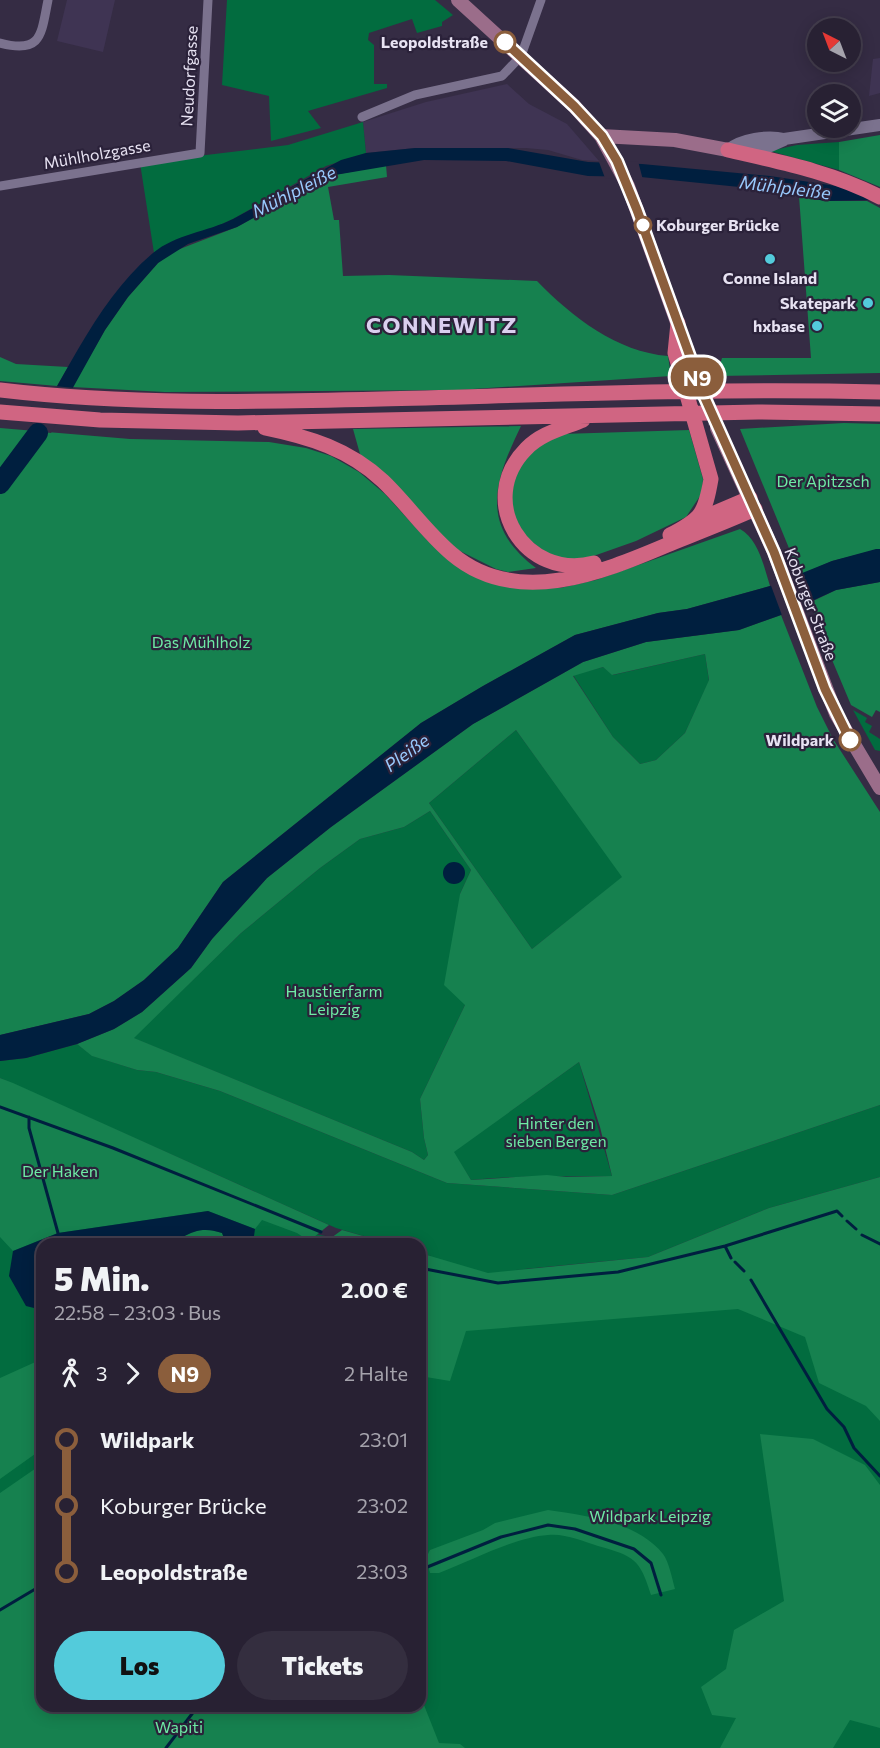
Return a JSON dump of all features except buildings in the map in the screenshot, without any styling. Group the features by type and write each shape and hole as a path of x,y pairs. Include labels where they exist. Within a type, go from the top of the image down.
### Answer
{"highway":[{"path":"728,150 808,169 846,181 880,197"},
{"path":"678,323 675,353 711,479 708,497 698,520"},
{"path":"833,391 880,381"},
{"path":"0,390 75,398 251,401 661,393 880,392"},
{"path":"0,412 64,418 238,423 758,412 880,414"},
{"path":"592,416 544,435 532,443 515,462 507,483 506,511 512,526 526,548 548,562 579,567 671,535 698,520 753,503"},
{"path":"238,423 304,437 341,450 385,482 453,555 483,571 527,582 562,581 614,567 753,503"}],"main road":[{"path":"458,0 574,106 602,136 625,179 697,378"},
{"path":"602,136 675,140 728,150"},
{"name":"Koburger Straße","path":"717,428 774,552 839,720 880,788"}],"street":[{"path":"0,43 19,48 33,45 41,36 48,0"},
{"name":"Neudorfgasse","path":"200,153 208,0"},
{"path":"362,117 415,95 502,76 521,56 541,0"},
{"path":"728,150 756,150 780,144 784,140 880,125"},
{"name":"Mühlholzgasse","path":"0,186 200,153"}],"shaded area":[{"path":"67,0 115,0 103,52 57,41"},
{"path":"880,58 880,93 869,96 873,59"},
{"path":"507,84 529,104 567,124 599,161 582,160 548,150 526,148 415,148 366,153 363,122 426,102"}],"green space":[{"path":"227,0 435,0 453,15 442,22 442,26 417,33 412,19 369,33 368,40 374,45 374,84 387,84 387,88 308,111 321,128 271,141 269,96 222,85"},
{"path":"363,122 366,153 326,166 233,219 173,242 154,253 140,163 288,145"},
{"path":"880,135 880,187 839,170 839,142"},
{"path":"839,142 839,170 770,151 797,145"},
{"path":"386,165 387,177 328,187 334,220 339,220 343,276 389,275 537,281 580,319 613,340 631,348 668,356 671,376 458,390 165,392 72,387 105,330 128,297 158,263 172,252 237,227 329,176"},
{"path":"799,196 825,201 867,201 880,208 880,373 717,376 709,365 720,365 722,358 811,358"},
{"path":"0,357 16,364 68,367 57,386 0,381"},
{"name":"Der Apitzsch","path":"844,423 880,424 880,549 832,561 800,575 740,429"},
{"path":"521,426 504,466 497,502 499,519 506,536 518,552 536,568 508,572 496,569 452,547 360,454 353,429"},
{"name":"Das Mühlholz","path":"0,428 130,439 269,442 306,448 331,456 359,472 385,494 427,540 530,588 560,588 596,580 740,529 756,547 770,586 687,609 658,613 575,635 483,686 421,723 223,882 178,948 144,980 114,1001 89,1014 0,1035"},
{"path":"689,430 703,479 702,493 686,517 636,541 585,559 555,559 524,536 511,509 511,491 515,475 533,449 562,434"},
{"path":"880,582 880,712 876,710 872,717 851,705 822,636 811,602 836,590"},
{"path":"781,615 817,707 833,739 880,812 880,1105 612,1195 447,1183 220,1091 92,1056 77,1044 114,1029 142,1012 191,968 212,939 267,878 331,827 473,724 583,662 646,642 739,630","holes":["705,654 709,680 685,733 656,760 640,764 613,737 573,676 603,667 612,675","516,730 622,877 532,949 429,803","430,811 471,870 460,894 444,985 465,1005 420,1099 428,1155 424,1160 412,1152 134,1038 241,933 320,868 360,839 404,827","579,1062 600,1127 612,1176 547,1175 471,1180 454,1152"]},
{"path":"705,654 709,681 685,733 656,760 640,764 613,737 573,675 603,667 613,675"},
{"path":"853,710 867,718 865,722 872,726 869,732 880,739 880,751 875,750"},
{"path":"516,730 623,877 532,949 429,803"},
{"name":"Haustierfarm Leipzig","path":"430,811 471,870 460,894 465,1005 420,1099 428,1155 424,1160 412,1152 133,1038 241,933 320,868 360,839 404,827"},
{"name":"Wildpark Leipzig","path":"77,1044 93,1056 137,1070 156,1072 220,1091 447,1183 612,1195 880,1105 880,1177 769,1208 648,1257 514,1270 644,1260 880,1179 880,1748 0,1748 0,1098 315,1234 335,1238 36,1238 36,1712 426,1712 426,1256 431,1256 426,1255 426,1238 371,1238 336,1228 0,1078 0,1061 26,1058"},
{"name":"Hinter den sieben Bergen","path":"579,1062 612,1176 471,1180 453,1152"},
{"name":"Der Haken","path":"0,1078 329,1225 313,1238 304,1238 262,1220 255,1229 208,1211 58,1233 46,1238 36,1238 36,1242 13,1251 0,1237"},
{"path":"880,1177 880,1421 866,1406 819,1383 805,1337 738,1309 466,1331 450,1381 426,1377 426,1255 488,1273 648,1257 769,1208"},
{"path":"208,1229 222,1233 224,1238 181,1238 195,1230"},
{"path":"342,1230 370,1238 331,1238"},
{"path":"36,1362 36,1453 0,1479 0,1378"},
{"path":"760,1434 813,1439 865,1465 880,1485 880,1728 850,1720 833,1748 720,1748 736,1718 712,1715 701,1687 726,1669 734,1630 784,1601"},
{"name":"Wapiti","path":"36,1468 36,1712 426,1712 426,1710 439,1743 460,1744 465,1748 0,1748 0,1493"},
{"path":"548,1510 610,1522 640,1534 663,1554 675,1589 651,1595 639,1566 628,1556 560,1535 522,1540 439,1573 430,1573 426,1558 430,1550 483,1530 495,1523"}],"water":[{"path":"415,148 508,148 588,162 642,164 770,176 849,188 880,200 825,201 768,190 641,177 588,176 506,161 424,160 329,176 237,227 188,244 158,263 128,297 105,330 45,438 17,454 112,296 153,253 182,237 233,219 341,160 366,153"},
{"name":"Pleiße","path":"880,549 880,582 836,590 781,615 739,630 646,642 583,662 473,724 331,827 267,878 212,939 191,968 142,1012 114,1029 77,1044 26,1058 0,1061 0,1035 89,1014 114,1001 144,980 178,948 223,882 421,723 483,686 575,635 658,613 687,609 770,586 832,561"},
{"path":"454,862 462,865 465,873 462,881 454,884 446,881 443,873 446,865"},
{"path":"208,1211 255,1229 254,1238 224,1238 222,1233 206,1230 181,1238 46,1238 58,1233"},
{"path":"36,1242 36,1308 26,1306 9,1276 13,1251"}],"pier":[{"name":"Koburger Brücke","path":"638,161 643,180 605,178 599,162"},
{"path":"54,386 75,388 51,433 29,430"},
{"path":"798,572 811,606 783,618 770,583"}],"waterway":[{"name":"Mühlpleiße","path":"0,484 38,433"},
{"path":"0,1107 113,1148 321,1232"},
{"path":"29,1117 29,1128 58,1233"},
{"path":"426,1269 498,1283 618,1272 725,1246 837,1211 842,1216"},
{"path":"847,1221 856,1229"},
{"path":"862,1235 880,1244"},
{"path":"725,1246 731,1258"},
{"path":"735,1262 744,1271"},
{"path":"751,1280 827,1409 844,1427 854,1448 880,1476"},
{"path":"426,1568 501,1537 548,1525 575,1529 634,1549 651,1563 661,1595"},
{"path":"0,1610 36,1589"},
{"path":"166,1748 193,1712"}],"tunnel":[{"path":"699,382 715,423"}],"bus line":[{"name":"N9","path":"505,42 574,106 602,136 617,161 717,428 774,552 825,689 850,740"}],"place":[{"name":"Leopoldstraße","path":"505,42"},
{"name":"Koburger Brücke","path":"643,225"},
{"name":"Conne Island","path":"770,259"},
{"name":"Skatepark","path":"868,303"},
{"name":"hxbase","path":"817,326"},
{"name":"Wildpark","path":"850,740"}],"district":[{"name":"CONNEWITZ","path":"442,325"}]}
